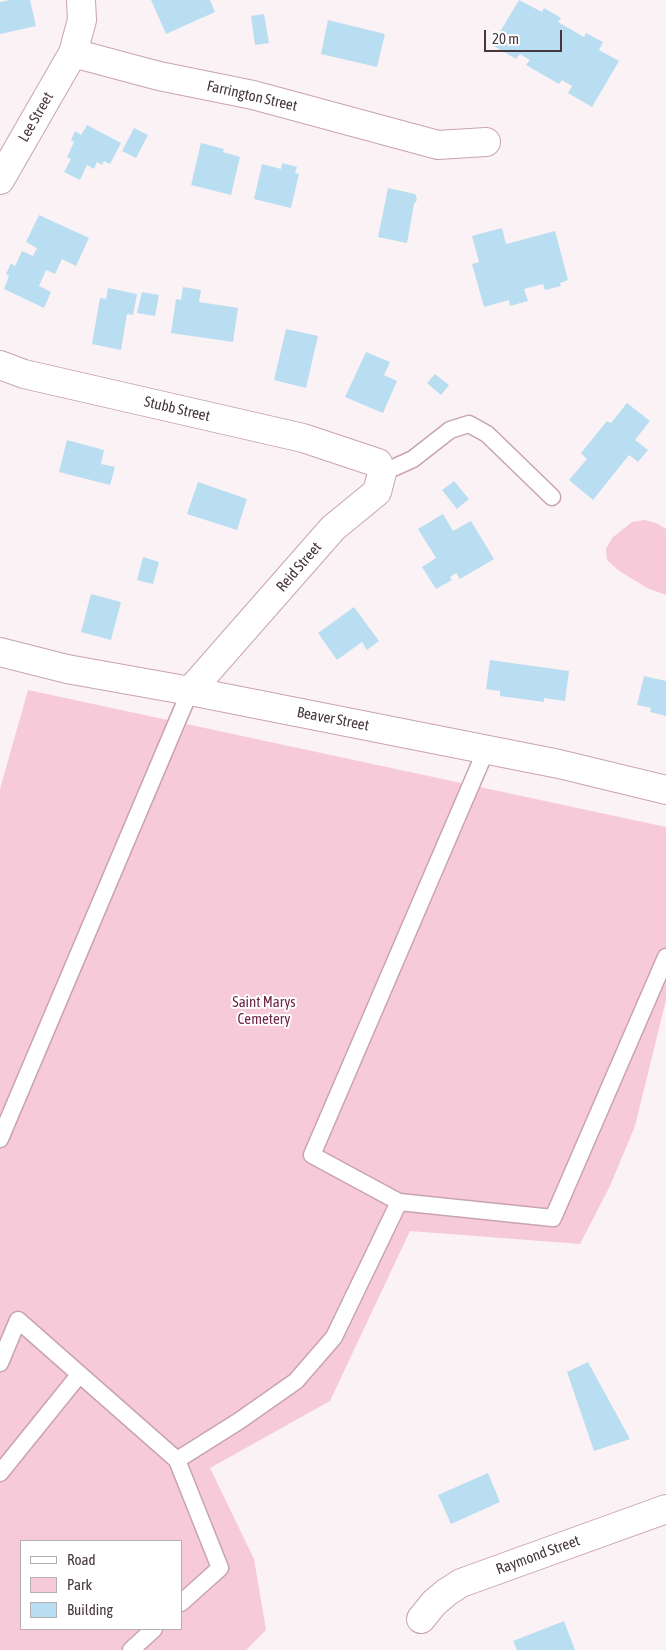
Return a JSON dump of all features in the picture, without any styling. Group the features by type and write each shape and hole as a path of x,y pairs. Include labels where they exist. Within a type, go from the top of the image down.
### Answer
{"street":[{"path":"73,53 82,20 81,0"},
{"name":"Farrington Street","path":"73,53 159,76 253,95 438,145 486,142"},
{"name":"Lee Street","path":"0,180 73,53"},
{"name":"Stubb Street","path":"0,365 24,374 303,438 378,463 382,473"},
{"name":"Reid Street","path":"190,691 333,528 377,492 382,473"},
{"name":"Beaver Street","path":"0,652 67,669 190,691 559,764 666,790"},
{"name":"Raymond Street","path":"421,1619 434,1602 461,1583 666,1509"}],"lane":[{"path":"382,473 413,459 450,430 470,424 487,434 552,497"},
{"path":"0,1139 190,691"},
{"path":"486,750 312,1155 399,1202 553,1218 666,957"},
{"path":"177,1460 239,1421 296,1381 334,1337 399,1202"},
{"path":"0,1364 18,1320 177,1460 220,1568 182,1602"},
{"path":"0,1473 80,1375"},
{"path":"131,1650 153,1630"}],"green space":[{"path":"645,520 656,523 666,529 666,595 647,588 618,570 607,560 606,549 612,538 632,522"},
{"name":"Saint Marys Cemetery","path":"28,690 666,827 666,1000 635,1126 610,1186 580,1244 410,1231 330,1401 210,1468 254,1559 266,1630 246,1650 0,1650 0,789"}],"building":[{"path":"30,0 36,26 0,34 0,2"},
{"path":"151,0 210,0 215,12 166,34"},
{"path":"519,0 542,12 544,8 561,18 558,22 584,37 586,33 603,42 599,50 619,61 592,107 568,93 572,86 562,80 559,84 526,65 530,60 520,54 516,59 492,45"},
{"path":"264,14 269,43 255,45 251,16"},
{"path":"328,20 385,34 377,67 321,54"},
{"path":"87,125 121,143 110,164 104,161 102,165 97,162 94,169 87,165 80,180 64,172 71,159 67,157 74,142 71,140 75,131 81,135"},
{"path":"134,128 148,135 136,158 122,151"},
{"path":"201,143 224,149 223,152 240,157 231,195 191,185"},
{"path":"282,163 297,167 295,173 299,174 291,208 254,199 262,164 281,169"},
{"path":"388,188 415,194 416,196 417,200 414,204 407,243 378,237"},
{"path":"39,215 89,238 76,266 62,259 55,274 46,270 39,286 51,292 44,308 4,289 9,276 6,274 11,263 15,266 22,251 33,256 37,248 26,242"},
{"path":"502,228 506,244 555,231 568,280 560,283 561,286 545,290 543,284 524,289 528,301 510,306 509,300 484,307 472,264 479,262 472,236"},
{"path":"183,287 201,290 199,302 238,308 233,342 171,333 176,299 181,300"},
{"path":"108,288 137,294 133,315 127,314 121,350 92,344 100,298 106,299"},
{"path":"142,292 159,295 155,316 137,313"},
{"path":"286,329 318,336 306,388 274,380"},
{"path":"366,352 390,362 384,375 397,381 383,413 345,397"},
{"path":"435,374 449,385 441,395 427,383"},
{"path":"627,403 650,421 635,440 648,450 638,462 629,455 593,500 569,480 587,459 581,453 607,421 611,423"},
{"path":"67,440 104,450 101,464 115,467 110,485 59,472"},
{"path":"454,481 469,499 457,509 442,490"},
{"path":"198,482 247,499 237,530 187,514"},
{"path":"443,514 453,531 471,521 494,559 460,579 456,573 450,577 452,580 436,589 422,567 436,558 418,529"},
{"path":"143,557 159,562 153,584 137,580"},
{"path":"91,594 121,602 111,640 81,632"},
{"path":"354,607 379,641 367,650 362,642 337,660 318,633"},
{"path":"490,660 569,671 565,701 544,698 544,702 500,696 500,691 486,689"},
{"path":"644,676 666,681 666,716 650,712 651,708 637,705"},
{"path":"588,1362 630,1439 594,1451 567,1372"},
{"path":"488,1473 500,1502 451,1524 438,1495"},
{"path":"564,1621 575,1650 517,1650 513,1641"}]}
